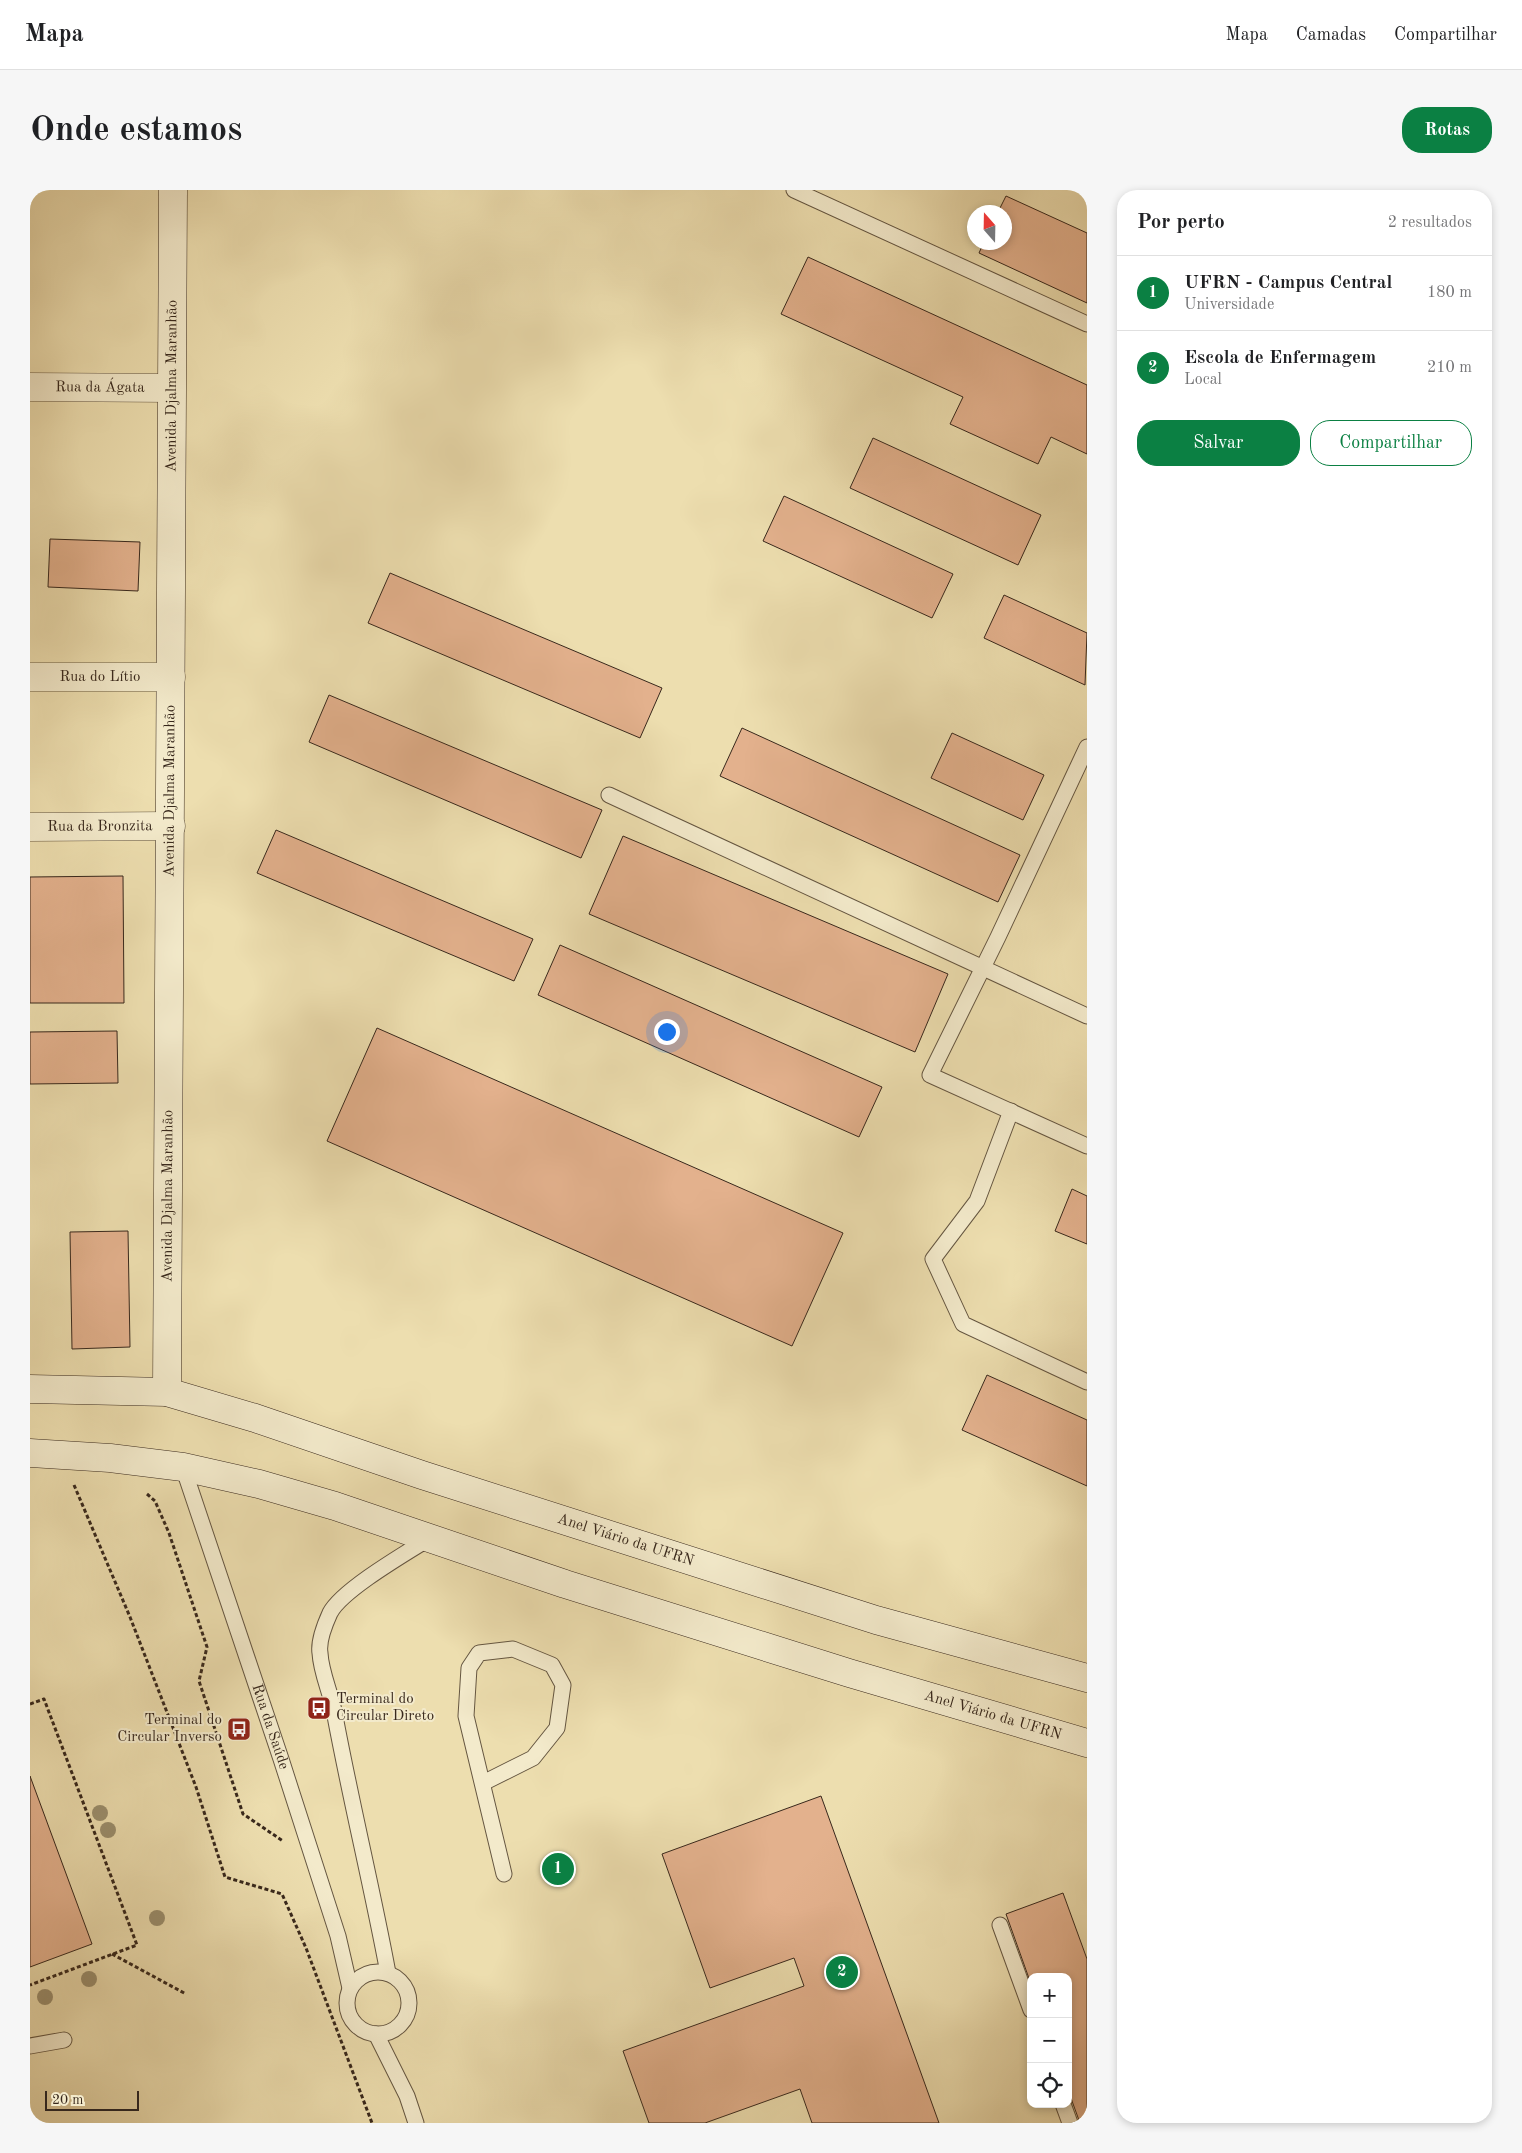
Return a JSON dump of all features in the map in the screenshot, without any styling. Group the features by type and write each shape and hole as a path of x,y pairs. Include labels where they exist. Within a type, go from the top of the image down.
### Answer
{"main road":[{"name":"Avenida Djalma Maranhão","path":"167,1392 173,190"},
{"name":"Rua da Ágata","path":"30,387 171,388"},
{"name":"Rua do Lítio","path":"30,677 171,677"},
{"name":"Rua da Bronzita","path":"30,827 171,826"},
{"name":"Anel Viário da UFRN","path":"30,1389 167,1392 254,1418 422,1475 876,1620 1087,1678"},
{"name":"Anel Viário da UFRN","path":"30,1453 110,1458 183,1468 259,1484 430,1538 566,1584 840,1670 1087,1743"}],"lane":[{"path":"794,190 1087,324"},
{"path":"1087,747 930,1075 1087,1146"},
{"path":"609,795 1087,1016"},
{"path":"1010,1111 977,1202 934,1259 963,1324 1087,1382"},
{"name":"Rua da Saúde","path":"183,1468 338,1936 350,1988 346,2002 349,2015 361,2029 376,2034"},
{"path":"388,1973 364,1851 344,1769 335,1714 319,1652 330,1612 338,1600 430,1538"},
{"path":"483,1783 533,1758 557,1728 563,1685 552,1665 513,1649 479,1653 469,1668 466,1716 504,1874"},
{"path":"1000,1925 1027,1999"},
{"path":"350,1988 357,1980 367,1974 377,1972 388,1973 400,1980 407,1991 410,2004 408,2014 395,2029 376,2034 407,2096 416,2123"},
{"path":"30,2046 64,2040"},
{"path":"1064,2108 1070,2123"}],"path":[{"path":"68,1479 74,1484 130,1617 196,1787 224,1877 282,1894 306,1948 372,2123"},
{"path":"145,1492 155,1501 169,1533 199,1620 207,1648 198,1681 243,1814 287,1844"},
{"path":"30,1704 44,1699 137,1945 30,1984"},
{"path":"111,1954 186,1994"}],"building":[{"path":"1006,196 1087,233 1087,303 979,253 980,250 1012,250 1012,205 1002,205"},
{"path":"808,257 1087,385 1087,454 1051,437 1038,464 950,424 963,397 781,314"},
{"path":"873,438 1041,515 1018,565 850,488"},
{"path":"784,496 953,574 932,618 763,541"},
{"path":"50,539 140,542 138,591 48,587"},
{"path":"390,573 662,688 640,738 368,623"},
{"path":"1004,595 1087,633 1085,685 984,638"},
{"path":"329,695 602,810 581,858 309,742"},
{"path":"742,728 1020,855 998,902 720,776"},
{"path":"952,733 1044,775 1023,820 931,778"},
{"path":"276,830 533,939 514,981 257,873"},
{"path":"623,836 948,974 915,1052 589,914"},
{"path":"123,876 124,1003 30,1003 30,877"},
{"path":"560,945 882,1087 859,1137 538,995"},
{"path":"377,1028 843,1233 792,1346 327,1141"},
{"path":"117,1031 118,1083 30,1084 30,1032"},
{"path":"1072,1189 1087,1196 1087,1244 1055,1231"},
{"path":"128,1231 130,1347 72,1349 70,1232"},
{"path":"987,1375 1087,1420 1087,1486 962,1430"},
{"path":"30,1776 92,1944 30,1967"},
{"path":"821,1796 939,2123 812,2123 800,2089 705,2123 649,2123 623,2051 804,1986 794,1958 710,1988 662,1854"},
{"path":"1063,1893 1087,1959 1087,2123 1080,2123 1072,2101 1072,1973 1027,1973 1006,1914"}],"place":[{"name":"Terminal do Circular Direto","path":"319,1708"},
{"name":"Terminal do Circular Inverso","path":"239,1729"},
{"name":"UFRN - Campus Central","path":"558,1869"},
{"name":"Escola de Enfermagem","path":"842,1972"}]}
